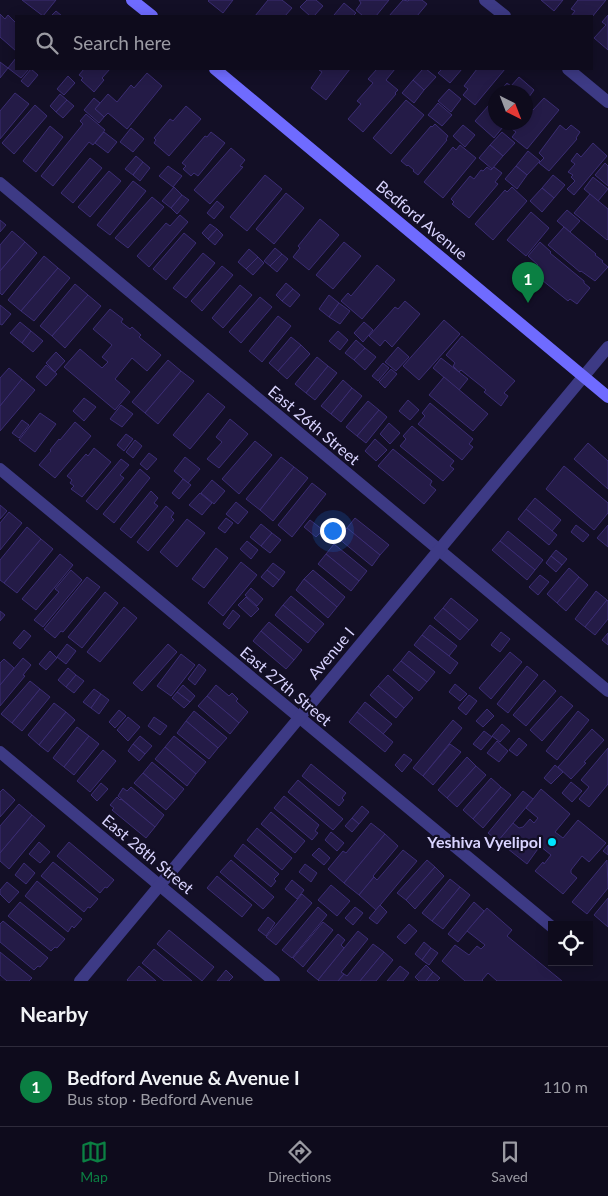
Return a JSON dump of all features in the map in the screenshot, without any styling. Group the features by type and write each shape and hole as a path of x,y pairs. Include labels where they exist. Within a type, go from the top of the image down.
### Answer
{"main road":[{"path":"132,0 151,15"},
{"name":"Bedford Avenue","path":"216,70 608,397"}],"street":[{"path":"486,0 504,15"},
{"path":"569,70 608,102"},
{"name":"East 26th Street","path":"0,183 608,692"},
{"name":"Avenue I","path":"80,981 608,347"},
{"name":"East 27th Street","path":"0,469 548,924"},
{"name":"East 28th Street","path":"0,752 274,981"}],"building":[{"path":"22,0 56,0 44,15"},
{"path":"209,0 233,0 223,13"},
{"path":"268,0 282,0 292,8 286,15 256,15"},
{"path":"307,0 316,0 323,6 315,15 309,15 300,7"},
{"path":"359,0 389,0 377,15 362,15 356,10 361,3"},
{"path":"403,0 422,0 427,4 418,15 390,15"},
{"path":"541,0 563,0 554,11"},
{"path":"578,0 606,0 593,16 572,15 575,11 571,9"},
{"path":"344,3 356,13 354,15 334,15"},
{"path":"56,11 61,15 52,15"},
{"path":"0,14 5,19 8,15 15,22 15,50 0,37"},
{"path":"608,15 608,50 594,38 606,25 602,22"},
{"path":"15,59 15,70 28,70 21,78 8,68"},
{"path":"0,62 8,68 0,78"},
{"path":"30,70 38,75 28,87 21,81"},
{"path":"83,70 109,70 94,92 81,80 83,78 79,75"},
{"path":"319,70 349,70 326,100 311,88 322,72"},
{"path":"376,70 394,70 386,80 398,90 363,132 348,119 361,104 357,101 373,83 368,79"},
{"path":"422,70 427,70 436,77 424,90 413,80"},
{"path":"441,70 461,70 450,83 438,73"},
{"path":"476,70 504,70 492,85 488,85 488,89 475,105 463,95 468,89 464,86"},
{"path":"147,73 162,86 127,129 108,113 104,117 95,109 108,94 117,102 131,85 134,88"},
{"path":"68,76 75,83 64,95 57,89"},
{"path":"519,77 528,85 512,85"},
{"path":"413,80 424,90 414,103 402,93"},
{"path":"449,89 461,99 451,112 438,101"},
{"path":"15,93 29,104 0,139 0,111"},
{"path":"60,94 67,100 56,112 50,106"},
{"path":"94,98 100,103 95,109 104,117 99,123 84,110"},
{"path":"544,98 559,110 527,149 512,137 516,132 513,130 533,130 533,110"},
{"path":"67,100 74,106 63,118 56,112"},
{"path":"406,100 424,115 391,154 373,138"},
{"path":"438,103 452,115 442,126 428,115"},
{"path":"35,105 47,116 14,154 2,143"},
{"path":"186,106 201,119 169,156 154,143 156,140 154,138 170,119 173,121"},
{"path":"488,106 488,130 500,130 494,138 475,121"},
{"path":"86,114 105,130 93,145 89,142 53,186 41,176 83,124 80,121"},
{"path":"435,124 448,136 447,140 418,175 401,161 431,126"},
{"path":"463,125 475,135 465,147 453,136"},
{"path":"560,125 566,130 571,125 580,132 577,139 549,171 539,163 544,158 539,153"},
{"path":"50,126 63,137 36,172 23,161"},
{"path":"131,128 144,139 133,152 120,142"},
{"path":"104,132 117,142 108,153 95,143"},
{"path":"211,132 225,143 198,176 194,173 191,176 183,169 186,166 182,163 205,136 207,137"},
{"path":"502,132 515,143 503,156 490,145"},
{"path":"593,143 607,156 574,195 567,189 575,181 571,177 573,175 568,172 575,164 571,161 577,153 581,157"},
{"path":"460,145 476,158 443,198 424,182 453,147 456,150"},
{"path":"490,145 503,156 492,169 479,158"},
{"path":"231,148 245,160 240,166 243,167 210,204 194,190"},
{"path":"528,151 540,161 527,175 516,166"},
{"path":"136,156 143,162 133,175 125,169"},
{"path":"90,158 102,168 73,203 61,193"},
{"path":"143,162 150,168 140,181 133,175"},
{"path":"605,163 608,166 608,186 595,175"},
{"path":"168,166 182,176 173,187 159,176"},
{"path":"516,166 527,175 517,189 505,179"},
{"path":"487,167 491,170 494,167 502,173 495,182 498,184 469,218 452,204 454,202 451,199 470,176 474,179 481,170 483,171"},
{"path":"109,171 121,181 90,217 78,207"},
{"path":"265,175 282,189 247,231 230,217"},
{"path":"553,175 565,185 554,198 542,188"},
{"path":"593,177 608,189 598,201 584,189"},
{"path":"133,181 146,191 110,235 97,225"},
{"path":"174,187 182,195 171,208 162,201"},
{"path":"512,187 527,201 493,240 475,224 505,190 507,192"},
{"path":"542,188 554,198 542,212 530,201"},
{"path":"286,193 304,208 274,244 256,229"},
{"path":"590,194 608,209 607,240 574,213"},
{"path":"182,195 189,200 177,214 171,208"},
{"path":"152,197 164,207 128,248 115,238"},
{"path":"217,201 224,207 214,219 207,213"},
{"path":"567,210 580,221 570,232 557,221"},
{"path":"531,212 549,228 526,256 507,240"},
{"path":"180,215 188,222 149,267 137,256 166,223 170,226"},
{"path":"320,219 339,235 309,270 293,257 300,248 298,246"},
{"path":"0,220 6,225 0,232"},
{"path":"210,224 217,229 208,239 202,233"},
{"path":"564,227 596,254 608,267 595,281 580,272 548,245"},
{"path":"217,229 223,235 215,245 208,239"},
{"path":"12,231 25,242 0,271 0,245"},
{"path":"184,233 196,243 166,280 153,269"},
{"path":"25,242 37,253 2,295 0,293 0,271"},
{"path":"344,242 361,256 333,289 316,275"},
{"path":"540,242 590,288 577,304 570,299 568,301 532,272 538,265 528,256"},
{"path":"275,248 282,254 270,266 264,261"},
{"path":"249,249 258,257 246,269 238,262"},
{"path":"203,253 215,263 186,298 173,288"},
{"path":"282,254 288,259 277,272 270,266"},
{"path":"44,256 58,268 21,311 8,300"},
{"path":"258,257 264,263 253,275 246,269"},
{"path":"377,265 395,280 362,319 341,301 348,293 351,296"},
{"path":"222,266 233,275 202,311 191,301"},
{"path":"58,268 70,278 34,321 21,311"},
{"path":"286,283 293,289 282,301 276,295"},
{"path":"75,284 88,295 52,336 40,326"},
{"path":"240,285 252,295 223,328 212,318"},
{"path":"293,289 300,295 290,307 282,301"},
{"path":"88,295 101,306 65,348 52,336"},
{"path":"329,295 339,303 329,317 319,309"},
{"path":"260,297 272,307 241,343 229,332"},
{"path":"405,301 420,314 392,347 385,340 380,346 369,336 395,307 398,309"},
{"path":"339,303 350,311 340,324 329,317"},
{"path":"0,305 11,314 2,325 0,324"},
{"path":"110,309 123,319 121,322 130,329 132,327 141,335 139,337 161,355 147,371 132,358 115,379 130,392 115,410 64,367 80,349 102,368 108,362 102,357 112,345 93,329"},
{"path":"278,316 291,326 262,362 249,351"},
{"path":"444,320 460,334 419,380 403,366"},
{"path":"20,322 31,331 22,343 10,333"},
{"path":"364,322 373,330 363,342 354,333"},
{"path":"31,331 43,341 33,352 22,343"},
{"path":"338,331 348,340 340,350 329,341"},
{"path":"462,336 515,381 504,393 508,396 501,406 484,392 486,390 461,370 459,372 453,366 455,363 446,355"},
{"path":"291,337 301,345 278,371 269,363"},
{"path":"356,340 365,348 354,360 345,353"},
{"path":"301,345 310,354 287,379 278,371"},
{"path":"398,347 409,357 396,371 385,362"},
{"path":"365,348 376,357 365,370 354,360"},
{"path":"56,352 65,361 55,372 46,363"},
{"path":"317,357 328,366 306,393 295,384"},
{"path":"441,358 468,379 459,390 433,368"},
{"path":"168,360 181,371 145,413 132,402"},
{"path":"383,363 389,368 378,381 372,376"},
{"path":"46,365 57,374 46,386 36,377"},
{"path":"328,366 337,373 315,400 306,393"},
{"path":"9,368 22,379 0,406 0,378"},
{"path":"391,369 397,374 385,388 379,382"},
{"path":"181,371 194,381 158,424 145,413"},
{"path":"444,377 488,414 473,431 429,395"},
{"path":"22,379 35,390 0,431 0,406"},
{"path":"343,380 352,388 331,414 321,406"},
{"path":"352,388 362,396 341,422 331,414"},
{"path":"208,393 225,407 190,449 173,435"},
{"path":"84,398 96,407 84,421 73,411"},
{"path":"408,400 419,410 410,420 399,411"},
{"path":"368,401 379,410 357,436 346,427"},
{"path":"430,403 473,439 469,444 473,447 462,460 418,424 425,416 422,413"},
{"path":"121,405 133,414 122,427 110,419"},
{"path":"379,410 387,417 366,443 357,436"},
{"path":"40,413 56,424 35,452 19,440"},
{"path":"230,419 248,434 219,468 207,459 222,442 216,437"},
{"path":"22,420 29,425 19,438 12,433"},
{"path":"75,422 91,436 55,478 39,465"},
{"path":"389,423 400,433 390,444 380,434"},
{"path":"412,426 454,461 450,466 454,469 443,481 400,446 406,439 403,436"},
{"path":"126,434 133,439 124,451 117,445"},
{"path":"375,439 387,450 376,461 365,451"},
{"path":"135,440 142,446 133,458 126,452"},
{"path":"255,441 272,455 239,494 222,479"},
{"path":"588,443 608,461 608,489 574,459"},
{"path":"94,448 111,462 82,497 71,489 74,486 70,483 72,480 67,476 86,454 88,456"},
{"path":"393,449 432,481 430,485 436,490 424,504 378,466"},
{"path":"149,453 157,459 147,470 140,464"},
{"path":"185,457 200,469 188,483 174,471"},
{"path":"281,457 294,467 260,510 246,499"},
{"path":"121,459 129,465 120,475 124,478 97,510 86,501"},
{"path":"564,466 608,503 608,513 594,530 546,489"},
{"path":"294,467 308,478 273,521 260,510"},
{"path":"140,469 150,478 114,523 103,514"},
{"path":"183,479 191,485 179,499 172,493"},
{"path":"212,480 225,491 214,504 201,493"},
{"path":"312,483 326,494 292,537 278,525"},
{"path":"151,491 158,498 154,503 158,506 131,538 120,529"},
{"path":"200,493 212,503 202,515 189,505"},
{"path":"535,498 561,520 552,531 526,509"},
{"path":"236,502 248,512 238,524 226,514"},
{"path":"0,505 7,511 0,519"},
{"path":"166,506 174,513 171,517 174,520 148,551 137,542"},
{"path":"526,509 557,535 549,545 518,519"},
{"path":"9,512 22,523 0,550 0,523"},
{"path":"226,518 233,523 225,533 218,528"},
{"path":"355,518 389,545 380,555 347,528"},
{"path":"187,519 205,533 177,567 160,552"},
{"path":"310,520 323,530 316,537 304,527"},
{"path":"261,524 272,533 261,546 250,537"},
{"path":"576,525 589,535 583,542 571,532"},
{"path":"608,525 608,547 597,538"},
{"path":"27,527 41,539 4,583 0,580 0,560"},
{"path":"347,528 380,555 372,566 338,538"},
{"path":"508,531 543,560 535,570 500,541"},
{"path":"272,533 281,540 270,553 261,546"},
{"path":"41,539 53,549 17,593 4,583"},
{"path":"247,541 258,550 251,559 240,549"},
{"path":"500,541 535,570 527,580 492,550"},
{"path":"334,544 367,571 359,581 326,554"},
{"path":"216,548 228,558 204,588 192,579"},
{"path":"556,550 567,559 562,565 551,556"},
{"path":"60,554 73,565 36,610 22,599"},
{"path":"326,554 359,581 351,591 318,564"},
{"path":"551,556 562,565 556,572 546,563"},
{"path":"241,562 257,575 223,616 208,603"},
{"path":"273,563 285,572 279,580 267,570"},
{"path":"569,568 579,577 557,603 547,594"},
{"path":"71,570 82,580 43,627 34,620 59,592 55,589"},
{"path":"267,570 279,580 273,587 261,577"},
{"path":"313,570 345,597 337,607 304,579"},
{"path":"540,575 549,582 538,595 529,587"},
{"path":"87,577 100,587 63,632 61,631 55,638 44,629"},
{"path":"579,577 588,585 566,611 557,603"},
{"path":"304,579 337,607 328,618 296,590"},
{"path":"251,588 263,599 257,606 245,595"},
{"path":"596,591 607,600 585,627 575,619"},
{"path":"105,592 118,603 82,648 68,637"},
{"path":"291,596 324,624 316,633 283,605"},
{"path":"246,597 259,609 251,617 238,605"},
{"path":"451,598 478,620 469,630 443,608"},
{"path":"607,600 608,619 595,635 585,627"},
{"path":"283,605 316,633 308,643 275,615"},
{"path":"124,607 137,618 100,662 87,652"},
{"path":"443,608 469,630 460,640 434,618"},
{"path":"233,610 240,616 229,629 223,624"},
{"path":"0,611 5,615 0,621"},
{"path":"269,622 302,650 294,660 261,631"},
{"path":"430,625 457,646 449,656 422,635"},
{"path":"24,630 31,636 20,649 13,643"},
{"path":"261,631 294,660 286,669 253,641"},
{"path":"501,632 510,639 500,652 491,645"},
{"path":"608,633 608,645 602,640"},
{"path":"422,635 458,663 450,674 414,645"},
{"path":"67,644 76,651 66,664 57,657"},
{"path":"168,644 177,652 142,691 133,683"},
{"path":"50,651 57,658 46,670 39,664"},
{"path":"409,651 435,672 427,682 401,661"},
{"path":"510,652 522,662 491,699 479,688"},
{"path":"181,654 195,665 171,696 157,686"},
{"path":"23,658 31,665 23,675 25,676 0,706 0,685"},
{"path":"4,659 14,668 0,685 0,663"},
{"path":"401,661 427,682 419,691 393,670"},
{"path":"199,664 206,670 195,685 188,679"},
{"path":"527,666 538,675 508,713 497,704"},
{"path":"68,668 76,675 66,687 58,680"},
{"path":"76,675 84,681 74,693 66,687"},
{"path":"388,675 413,698 404,708 378,686"},
{"path":"544,680 556,691 526,726 513,715"},
{"path":"30,681 40,689 12,723 1,714"},
{"path":"455,684 467,694 460,701 449,692"},
{"path":"183,685 195,696 190,702 177,692"},
{"path":"216,685 229,696 232,693 238,699 236,701 248,712 239,723 207,696"},
{"path":"378,686 404,708 396,718 370,695"},
{"path":"40,689 50,697 22,731 12,723"},
{"path":"94,689 101,694 91,708 83,702"},
{"path":"177,692 190,702 184,708 172,698"},
{"path":"101,694 109,700 99,714 91,708"},
{"path":"469,695 477,701 466,715 458,708"},
{"path":"207,696 239,723 230,734 198,706"},
{"path":"561,696 573,706 542,741 530,730"},
{"path":"365,702 392,724 383,734 357,712"},
{"path":"54,703 66,712 39,745 28,735"},
{"path":"487,709 494,716 483,727 476,721"},
{"path":"119,710 126,716 115,728 109,722"},
{"path":"194,711 227,738 218,748 186,721"},
{"path":"578,711 589,720 557,760 546,751"},
{"path":"66,712 75,720 48,752 39,745"},
{"path":"357,712 393,742 385,752 349,722"},
{"path":"128,717 140,727 128,741 117,730"},
{"path":"154,717 167,726 160,735 148,726"},
{"path":"453,720 462,728 423,776 413,768"},
{"path":"186,721 218,748 209,759 177,733"},
{"path":"502,724 510,731 500,742 492,736"},
{"path":"77,727 89,736 64,767 53,758"},
{"path":"592,729 604,740 571,779 558,767"},
{"path":"484,731 492,737 481,750 473,744"},
{"path":"89,736 99,744 74,775 64,767"},
{"path":"140,736 152,746 145,754 133,744"},
{"path":"174,736 206,762 196,774 165,747"},
{"path":"519,738 527,745 517,756 509,750"},
{"path":"497,741 508,751 499,762 487,753"},
{"path":"133,744 145,754 139,761 128,751"},
{"path":"450,744 461,752 433,785 423,776"},
{"path":"165,747 196,774 187,786 155,759"},
{"path":"608,748 608,784 589,807 579,799 589,787 581,780"},
{"path":"103,750 116,761 90,792 77,781"},
{"path":"404,754 412,760 402,772 395,765"},
{"path":"467,757 476,766 447,798 438,790"},
{"path":"152,762 184,789 175,800 143,773"},
{"path":"311,764 346,793 342,798 344,800 339,806 302,776"},
{"path":"555,765 563,772 551,784 544,778"},
{"path":"476,766 486,775 457,807 447,798"},
{"path":"143,773 175,800 166,810 134,783"},
{"path":"491,778 501,787 473,819 463,810"},
{"path":"298,780 343,819 333,830 288,792"},
{"path":"571,782 582,791 572,802 562,793"},
{"path":"101,783 108,789 97,801 91,795"},
{"path":"131,787 164,815 155,827 118,796 123,788 127,791"},
{"path":"501,787 511,795 483,828 473,819"},
{"path":"3,789 15,800 0,817 0,792"},
{"name":"Yeshiva Vyelipol","path":"541,789 570,814 555,832 563,838 578,820 606,843 589,862 582,856 571,870 571,873 577,878 563,894 535,871 551,855 540,846 527,864 498,841 513,823 519,828 523,827 530,819 534,823 538,818 526,808"},
{"path":"523,791 533,799 498,841 488,833"},
{"path":"284,796 319,825 315,831 318,833 312,840 274,808"},
{"path":"117,797 155,827 146,838 112,810 114,808 110,805"},
{"path":"19,804 32,815 0,853 0,826"},
{"path":"362,806 369,812 359,824 352,818"},
{"path":"271,812 305,841 295,853 261,824"},
{"path":"32,815 45,826 9,869 0,861 0,853"},
{"path":"352,818 359,824 352,832 345,826"},
{"path":"371,823 385,834 344,883 328,869 343,851 346,853"},
{"path":"257,828 292,858 282,870 247,840"},
{"path":"331,832 344,843 337,851 325,840"},
{"path":"385,834 398,846 359,895 344,883"},
{"path":"39,842 50,852 40,863 29,854"},
{"path":"69,842 114,880 100,893 57,856"},
{"path":"243,844 279,874 274,879 276,881 271,887 234,856"},
{"path":"608,845 608,855 603,851"},
{"path":"319,848 330,858 324,865 312,855"},
{"path":"403,850 417,861 376,910 359,895 374,877 377,880"},
{"path":"231,860 274,897 263,909 220,872"},
{"path":"427,860 435,867 406,900 397,893"},
{"path":"607,860 608,888 587,914 572,902"},
{"path":"53,862 98,899 90,908 88,907 84,912 41,876"},
{"path":"24,863 35,873 26,884 15,875"},
{"path":"305,864 317,873 311,882 299,872"},
{"path":"435,867 444,876 415,909 406,900"},
{"path":"217,876 252,905 242,917 207,888"},
{"path":"450,879 460,887 432,921 422,913"},
{"path":"292,880 304,890 297,899 285,889"},
{"path":"37,881 82,919 74,928 72,926 68,932 25,896"},
{"path":"7,882 19,892 9,903 0,894 0,890"},
{"path":"331,885 350,901 337,916 318,900"},
{"path":"460,887 470,895 443,929 432,921"},
{"path":"302,894 312,903 276,945 266,937"},
{"path":"608,898 608,927 594,915"},
{"path":"20,902 65,939 57,948 55,947 51,951 8,916"},
{"path":"474,902 484,911 458,942 448,934"},
{"path":"380,905 387,912 377,924 369,918"},
{"path":"318,907 327,915 292,958 282,950"},
{"path":"355,907 363,913 353,925 345,918"},
{"path":"487,908 512,930 507,936 562,981 497,981 488,973 483,981 465,981 442,961 455,945 469,955 477,946 481,949 485,945 467,931"},
{"path":"268,917 275,923 266,936 258,930"},
{"path":"3,921 48,958 40,967 38,966 34,970 0,942 0,924"},
{"path":"323,922 333,930 303,967 293,958"},
{"path":"409,924 417,931 405,944 397,937"},
{"path":"169,930 214,967 202,981 157,944"},
{"path":"358,931 368,939 341,972 344,974 338,981 319,981 318,980"},
{"path":"338,934 345,940 341,945 344,948 318,980 307,971"},
{"path":"424,942 431,948 422,960 415,954"},
{"path":"373,944 384,952 360,981 338,981 344,974 347,976"},
{"path":"431,948 438,953 429,965 422,960"},
{"path":"154,949 192,981 164,981 142,963"},
{"path":"0,952 32,978 29,981 7,981 0,975"},
{"path":"384,952 393,960 376,981 360,981"},
{"path":"426,965 433,972 426,981 419,981 415,977"},
{"path":"139,966 156,981 128,981"},
{"path":"400,966 409,973 403,981 387,981"},
{"path":"226,970 233,977 229,981 217,981"},
{"path":"433,972 440,978 437,981 426,981"}],"place":[{"name":"Bedford Avenue & Avenue I","path":"528,303"},
{"name":"Yeshiva Vyelipol","path":"552,842"}]}
